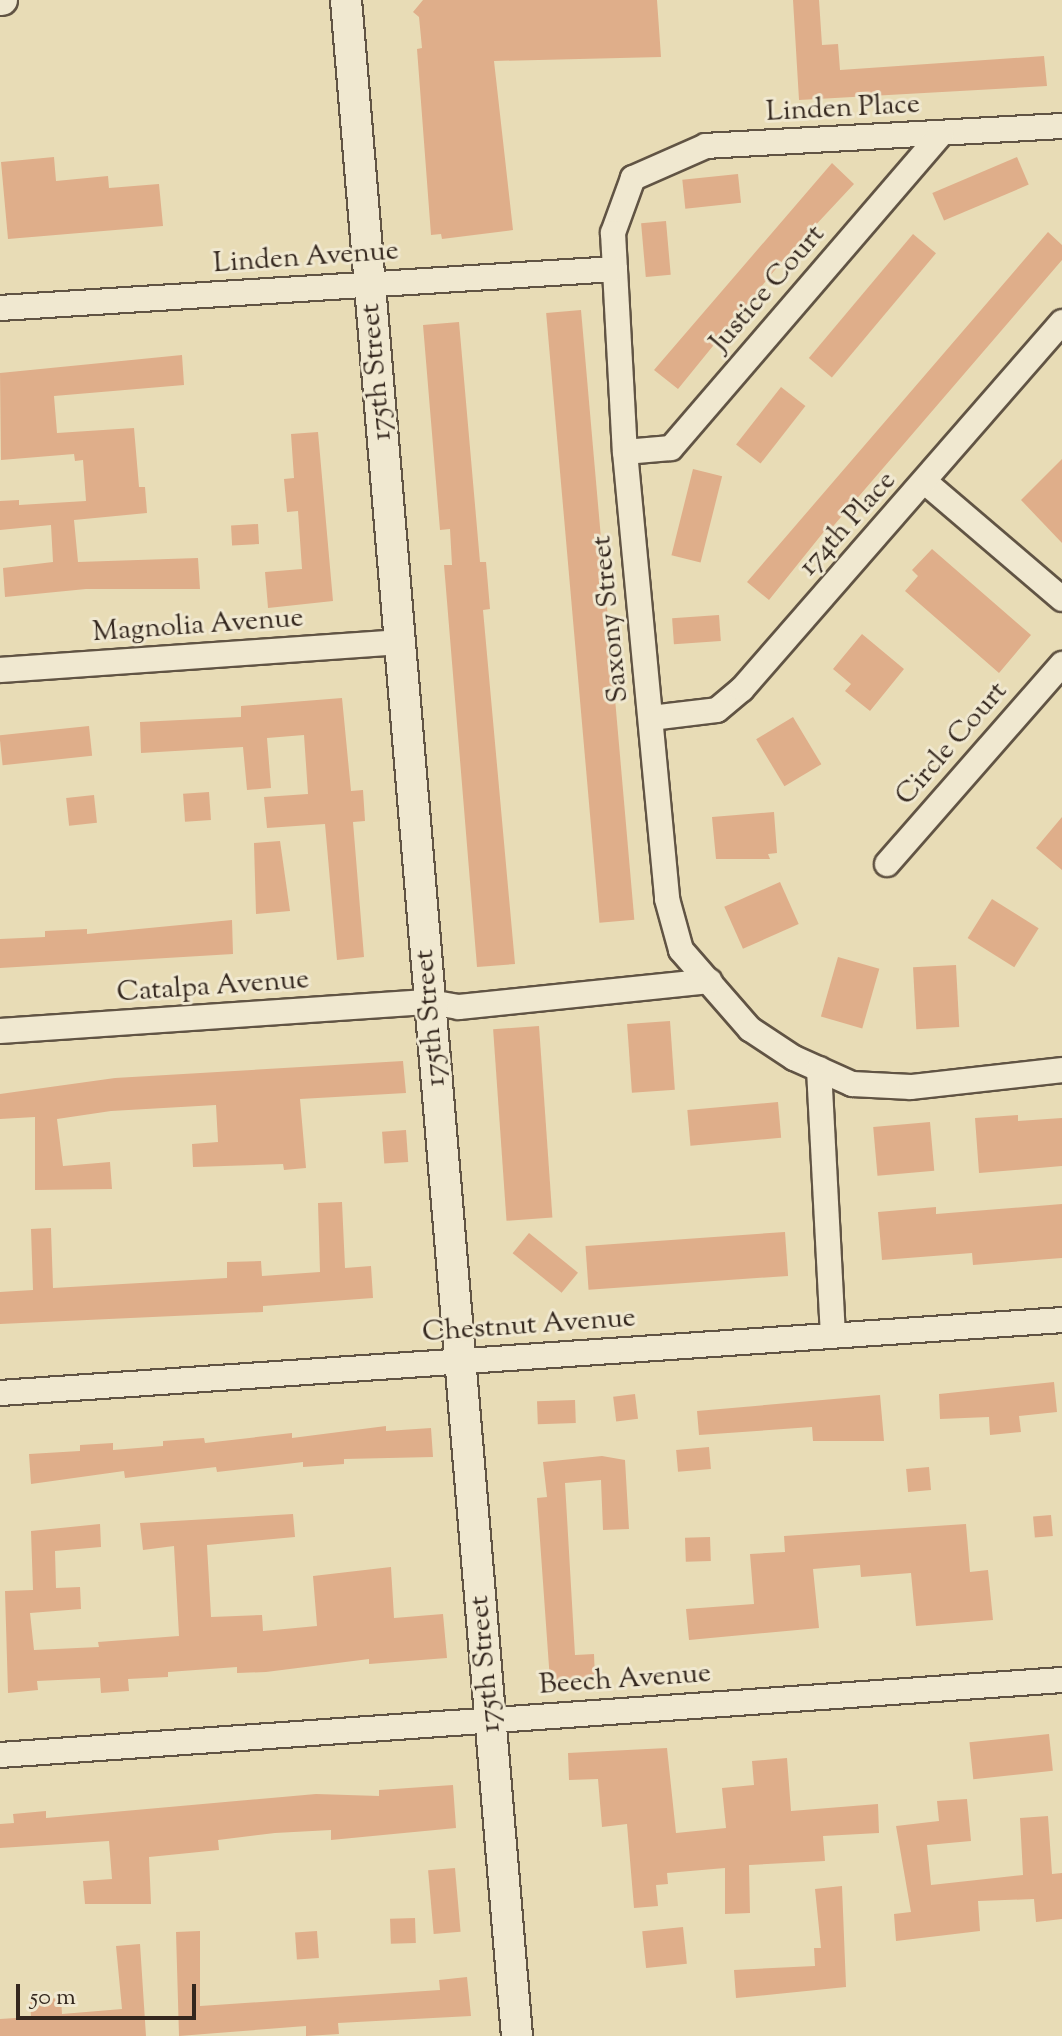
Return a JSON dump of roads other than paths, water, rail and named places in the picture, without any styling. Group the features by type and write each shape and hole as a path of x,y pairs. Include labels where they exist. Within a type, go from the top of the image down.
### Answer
{"street":[{"name":"175th Street","path":"346,0 517,2036"},
{"name":"Linden Place","path":"633,178 706,146 1062,126"},
{"name":"Justice Court","path":"625,452 671,448 941,134"},
{"name":"Saxony Street","path":"633,178 613,233 625,452 667,899 681,950 750,1029 819,1069"},
{"name":"Linden Avenue","path":"0,308 615,269"},
{"name":"174th Place","path":"651,718 717,710 925,482 1062,322"},
{"path":"925,482 1062,599"},
{"name":"Magnolia Avenue","path":"0,670 400,642"},
{"name":"Circle Court","path":"887,864 1062,664"},
{"name":"Catalpa Avenue","path":"0,1031 430,1002 459,1007 710,981"},
{"path":"833,1334 819,1069 852,1084 911,1087 1061,1065"},
{"name":"Chestnut Avenue","path":"0,1393 1062,1320"},
{"name":"Beech Avenue","path":"0,1755 1062,1680"}]}
